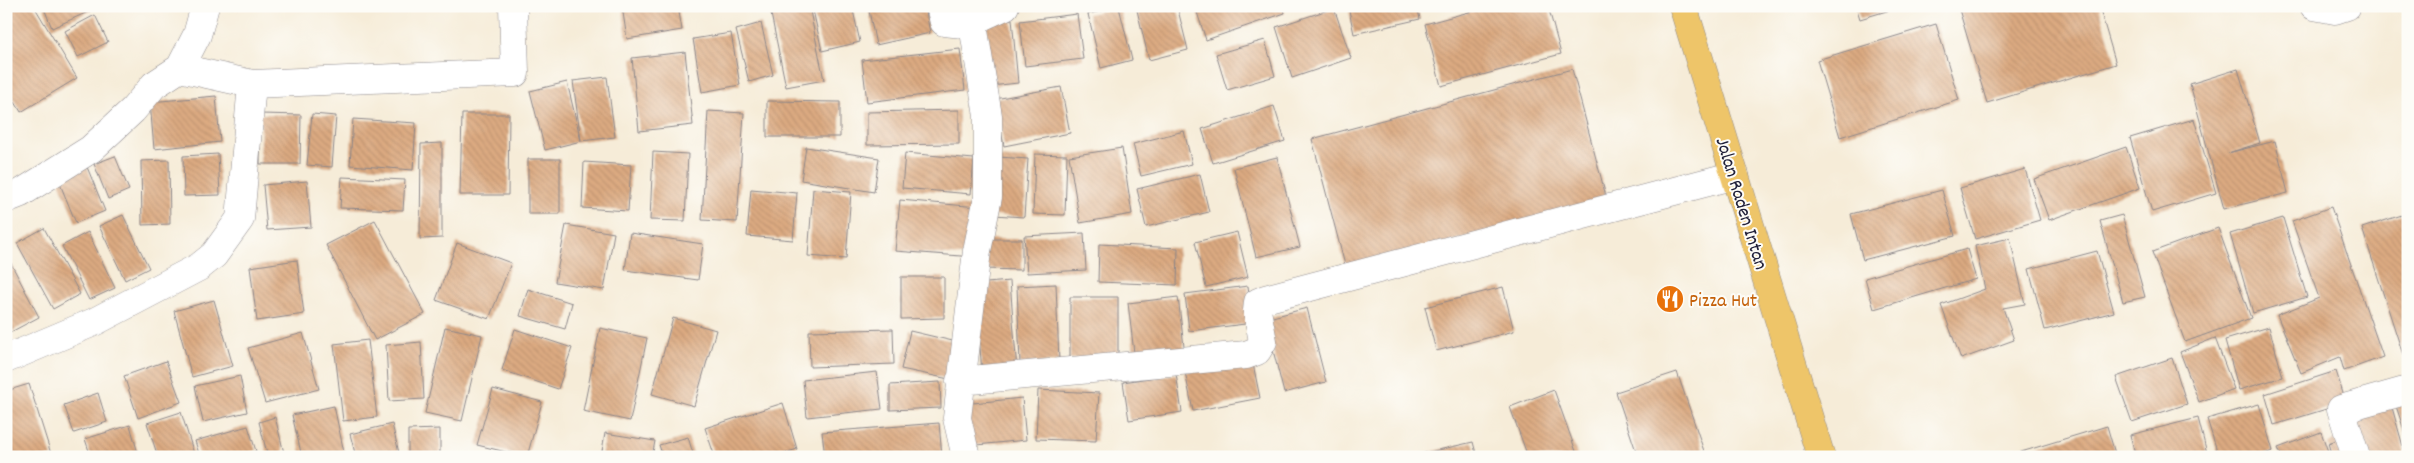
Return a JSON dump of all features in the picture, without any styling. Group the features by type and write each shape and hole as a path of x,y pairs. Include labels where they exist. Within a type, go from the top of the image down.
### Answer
{"main road":[{"name":"Jalan Raden Intan","path":"1683,6 1821,457"}],"street":[{"path":"6,199 21,193 91,148 132,110 154,85 180,68 197,35 205,6"},
{"path":"180,68 252,84 515,73 514,6"},
{"path":"940,6 944,22 973,25"},
{"path":"973,25 981,16 1005,6"},
{"path":"2314,6 2335,10 2347,6"},
{"path":"966,457 957,418 960,381 977,252 988,197 988,116 973,25"},
{"path":"6,360 94,322 199,267 214,256 240,219 252,84"},
{"path":"960,381 1246,355 1257,352 1263,341 1257,311 1258,302 1265,299 1735,175"},
{"path":"2356,457 2341,409 2408,390"}],"building":[{"path":"19,6 34,6 77,78 21,112 6,87 6,14"},
{"path":"43,6 88,6 90,11 52,28"},
{"path":"622,6 678,6 682,30 627,39"},
{"path":"785,6 809,6 824,80 786,87 770,9"},
{"path":"828,6 852,6 860,42 822,51 813,10"},
{"path":"868,6 925,6 930,33 876,45"},
{"path":"952,6 975,6 975,7 954,12"},
{"path":"1136,6 1177,6 1188,50 1149,60"},
{"path":"1195,6 1283,6 1285,13 1206,40"},
{"path":"1348,6 1417,6 1420,19 1354,34"},
{"path":"1491,6 1548,6 1561,54 1441,86 1425,24"},
{"path":"1856,6 1900,6 1900,7 1860,19"},
{"path":"1958,6 2099,6 2116,64 1987,103"},
{"path":"1119,7 1132,60 1101,68 1088,14"},
{"path":"1334,8 1351,58 1292,78 1276,27"},
{"path":"1077,14 1083,59 1025,66 1020,21"},
{"path":"95,15 108,42 78,57 65,31"},
{"path":"1012,19 1018,83 991,86 986,22"},
{"path":"761,23 773,75 749,82 736,30"},
{"path":"1936,24 1959,100 1840,137 1817,60"},
{"path":"731,33 740,85 702,92 693,39"},
{"path":"1265,40 1275,76 1227,90 1216,54"},
{"path":"960,49 965,90 867,102 862,60"},
{"path":"685,52 693,125 639,131 632,58"},
{"path":"1572,69 1607,200 1346,269 1312,139"},
{"path":"2238,69 2260,143 2228,153 2275,141 2288,193 2224,209 2190,84"},
{"path":"607,77 615,137 581,141 573,81"},
{"path":"567,82 581,141 545,150 530,91"},
{"path":"1061,87 1070,133 1004,146 995,99"},
{"path":"216,96 220,142 154,149 150,102"},
{"path":"767,101 840,102 840,137 767,137"},
{"path":"1274,106 1285,141 1213,163 1202,129"},
{"path":"959,110 959,144 867,145 867,112"},
{"path":"708,111 744,113 737,222 702,220"},
{"path":"261,114 301,115 300,164 260,164"},
{"path":"312,114 336,116 332,167 307,165"},
{"path":"462,114 509,114 508,195 460,195"},
{"path":"353,119 416,123 413,170 350,165"},
{"path":"2194,119 2216,193 2152,212 2130,138"},
{"path":"1184,131 1192,164 1141,176 1133,144"},
{"path":"442,143 442,238 420,239 421,144"},
{"path":"806,147 879,158 874,192 801,180"},
{"path":"2126,147 2140,188 2049,220 2034,179"},
{"path":"1122,148 1132,214 1080,223 1069,156"},
{"path":"653,152 688,154 685,221 650,220"},
{"path":"905,153 974,159 971,194 902,188"},
{"path":"218,154 220,195 184,196 183,156"},
{"path":"1035,154 1067,155 1065,215 1033,214"},
{"path":"115,156 129,190 108,199 94,164"},
{"path":"998,157 1028,159 1024,217 994,215"},
{"path":"1277,157 1300,247 1256,257 1234,168"},
{"path":"528,159 560,159 560,214 528,214"},
{"path":"169,160 170,224 142,225 141,161"},
{"path":"584,162 631,165 628,211 582,208"},
{"path":"87,167 105,211 76,223 58,179"},
{"path":"2025,169 2040,220 1975,239 1960,188"},
{"path":"1200,174 1209,212 1146,227 1137,189"},
{"path":"342,177 405,180 403,210 340,208"},
{"path":"307,181 311,227 267,230 263,185"},
{"path":"751,189 797,193 793,240 747,236"},
{"path":"813,189 851,192 846,259 808,256"},
{"path":"1942,190 1955,236 1863,260 1851,214"},
{"path":"900,200 978,207 974,257 895,251"},
{"path":"2331,207 2383,357 2344,371 2340,357 2301,373 2277,315 2319,298 2292,221"},
{"path":"2408,213 2408,367 2407,367 2362,228"},
{"path":"123,215 149,268 125,280 99,226"},
{"path":"2122,215 2145,297 2123,302 2100,221"},
{"path":"2283,218 2307,297 2253,313 2230,234"},
{"path":"375,220 425,314 375,340 326,245"},
{"path":"566,225 614,233 604,290 555,282"},
{"path":"44,228 80,294 53,309 17,243"},
{"path":"2218,228 2251,318 2185,342 2152,252"},
{"path":"88,232 115,288 89,300 62,246"},
{"path":"1237,232 1248,277 1206,287 1195,242"},
{"path":"630,233 703,244 698,280 625,270"},
{"path":"1084,233 1086,270 1027,273 1024,236"},
{"path":"2010,238 2025,304 2003,308 2014,340 1961,359 1941,305 1985,289 1975,246"},
{"path":"985,239 1022,239 1022,270 984,269"},
{"path":"457,243 511,263 489,319 436,300"},
{"path":"1099,244 1178,248 1177,285 1098,282"},
{"path":"1967,249 1976,279 1874,309 1865,278"},
{"path":"2097,251 2114,312 2045,330 2029,269"},
{"path":"6,254 39,317 9,333 6,328"},
{"path":"297,260 304,314 257,321 250,267"},
{"path":"901,277 944,277 944,318 901,319"},
{"path":"1010,281 1017,371 982,373 975,284"},
{"path":"1056,284 1059,362 1020,364 1017,286"},
{"path":"1248,286 1253,323 1189,331 1185,294"},
{"path":"1503,287 1514,331 1436,351 1425,307"},
{"path":"528,289 572,303 565,329 520,316"},
{"path":"1070,297 1118,297 1118,358 1070,359"},
{"path":"1178,297 1185,355 1135,361 1128,303"},
{"path":"214,300 233,366 192,377 174,311"},
{"path":"1307,308 1326,382 1284,393 1265,319"},
{"path":"673,318 716,330 694,406 652,394"},
{"path":"445,327 482,335 462,421 425,413"},
{"path":"2269,327 2283,377 2239,390 2225,340"},
{"path":"600,328 647,338 630,421 583,411"},
{"path":"515,329 572,348 558,389 502,370"},
{"path":"893,329 894,364 810,367 809,331"},
{"path":"910,331 957,342 949,379 901,369"},
{"path":"303,333 319,389 265,403 248,348"},
{"path":"2215,338 2234,389 2199,402 2180,352"},
{"path":"368,340 377,417 343,421 334,344"},
{"path":"421,342 424,399 389,401 386,345"},
{"path":"2172,358 2187,404 2132,422 2116,377"},
{"path":"1252,359 1260,398 1193,411 1185,372"},
{"path":"166,361 181,402 138,418 124,376"},
{"path":"2336,371 2346,403 2274,425 2265,394"},
{"path":"877,372 882,409 807,417 803,380"},
{"path":"1677,372 1706,457 1638,457 1616,392"},
{"path":"1176,374 1182,412 1129,420 1123,382"},
{"path":"240,376 247,412 203,422 195,386"},
{"path":"940,382 941,408 890,410 890,385"},
{"path":"29,384 52,457 6,457 6,391"},
{"path":"493,389 542,402 527,457 477,445"},
{"path":"1038,390 1099,393 1096,441 1036,439"},
{"path":"1554,390 1578,457 1528,457 1510,407"},
{"path":"98,393 107,422 74,433 64,405"},
{"path":"1022,398 1026,440 967,446 963,404"},
{"path":"2408,402 2408,439 2407,439 2396,406"},
{"path":"783,403 797,449 774,457 715,457 705,428"},
{"path":"2259,404 2273,451 2255,457 2219,457 2207,419"},
{"path":"2391,404 2406,457 2364,457 2352,414"},
{"path":"334,406 345,457 302,457 292,415"},
{"path":"181,412 195,457 158,457 147,423"},
{"path":"275,417 285,457 268,457 259,422"},
{"path":"2198,418 2208,457 2136,457 2130,435"},
{"path":"939,423 942,457 825,457 822,432"},
{"path":"392,424 400,457 356,457 350,434"},
{"path":"130,425 139,457 91,457 85,439"},
{"path":"248,426 256,451 236,457 200,457 195,441"},
{"path":"2107,426 2116,457 2008,457 2008,456"},
{"path":"440,429 440,457 408,457 408,430"},
{"path":"2321,432 2330,457 2282,457 2278,448"},
{"path":"605,433 655,441 652,457 601,457"},
{"path":"2348,436 2354,457 2332,457 2328,443"},
{"path":"688,437 694,457 663,457 659,445"},
{"path":"1473,442 1477,457 1412,457 1412,456"}],"place":[{"name":"Pizza Hut","path":"1670,299"}]}
